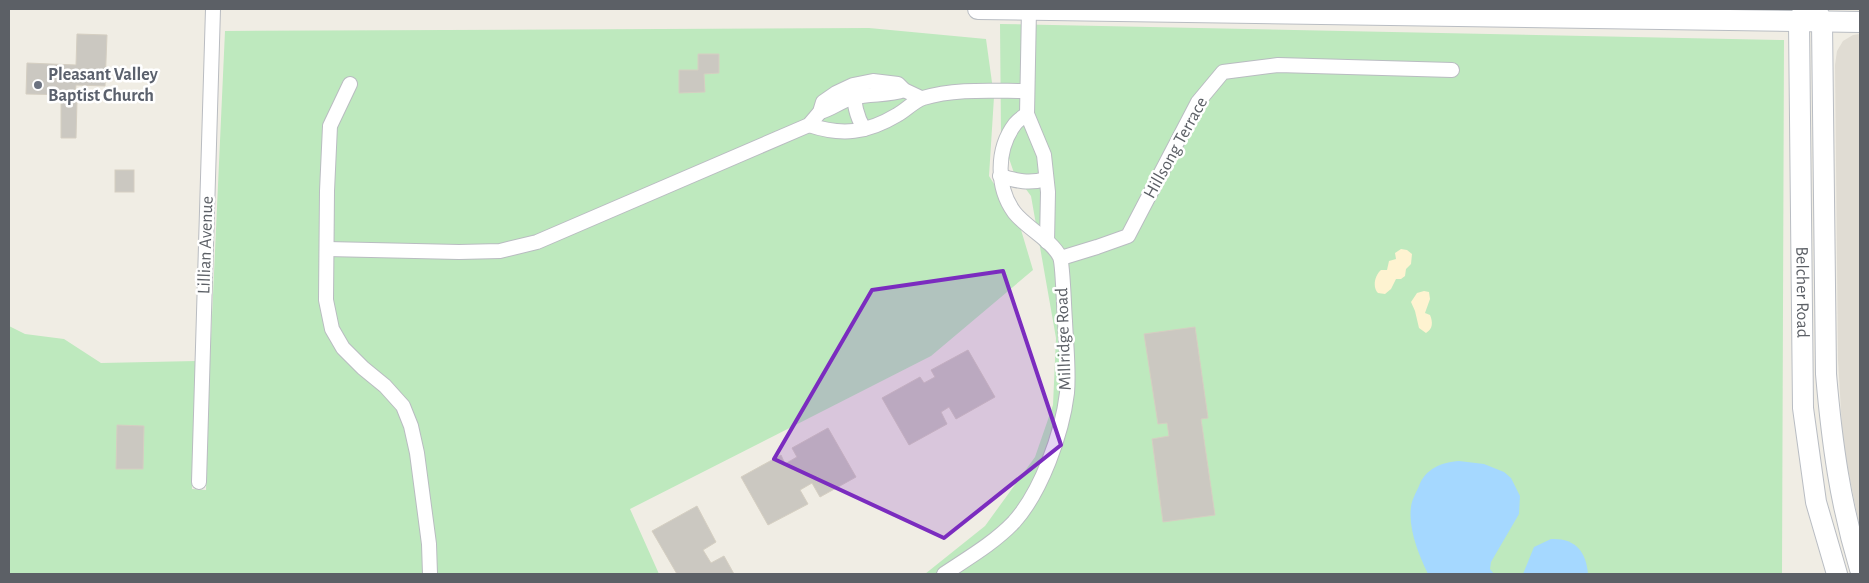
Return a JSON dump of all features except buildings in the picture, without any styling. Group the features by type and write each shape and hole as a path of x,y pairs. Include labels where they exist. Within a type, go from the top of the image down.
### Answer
{"main road":[{"path":"978,9 1819,15 1860,22"},
{"name":"Belcher Road","path":"1801,15 1803,408 1816,502 1837,574"},
{"name":"Belcher Road","path":"1819,15 1826,374 1830,426 1838,478 1848,527 1860,569"}],"street":[{"name":"Lillian Avenue","path":"200,482 213,9"},
{"path":"1029,9 1027,114 1044,155 1047,242"},
{"name":"Hillsong Terrace","path":"1061,258 1128,236 1198,102 1223,72 1278,65 1452,70"},
{"path":"327,249 500,251 537,242 809,125 820,112 823,102 836,93 854,91 873,81 898,84 904,90 921,98"},
{"path":"350,84 330,126 327,191 326,300 332,329 342,348 385,386 404,406 417,453 429,544 430,574"},
{"path":"809,125 826,131 851,133 874,127 898,115 921,98 956,92 1027,90"},
{"path":"854,91 854,107 858,120 864,130"},
{"path":"1027,114 1016,122 1003,146 1000,176 1006,196 1015,213 1047,242 1061,258"},
{"path":"1000,176 1022,182 1035,182 1046,179"},
{"name":"Millridge Road","path":"944,574 995,540 1015,520 1039,483 1049,463 1067,394 1068,372 1061,258"}],"highlighted area":[{"path":"1003,271 1061,445 944,538 774,459 872,290"}],"shaded area":[{"path":"1860,34 1860,529 1843,445 1838,360 1835,65 1837,51 1843,41 1853,35"}],"green space":[{"path":"1000,24 1784,40 1782,574 925,574 985,526 1035,457 1053,405 1056,338 1031,196 1014,173 1001,135"},
{"path":"869,28 986,39 994,97 989,176 1019,223 1033,270 931,356 630,509 659,574 9,574 9,326 25,334 64,339 101,363 196,361 192,489 206,490 225,31"}],"sand":[{"path":"1401,249 1407,250 1412,254 1411,264 1406,269 1405,276 1401,279 1396,279 1391,289 1385,294 1378,293 1375,284 1377,275 1381,270 1387,270 1389,261 1396,259 1395,253"},
{"path":"1429,292 1430,299 1425,313 1430,315 1432,323 1426,333 1419,328 1411,302 1417,293"}],"water":[{"path":"1459,461 1484,464 1504,472 1511,478 1520,496 1519,514 1491,562 1490,569 1494,574 1428,574 1415,542 1410,515 1413,499 1422,480 1425,475 1440,465"},
{"path":"1551,539 1567,541 1578,548 1585,559 1588,574 1523,574 1534,547"}],"place":[{"name":"Pleasant Valley Baptist Church","path":"38,85"}]}
